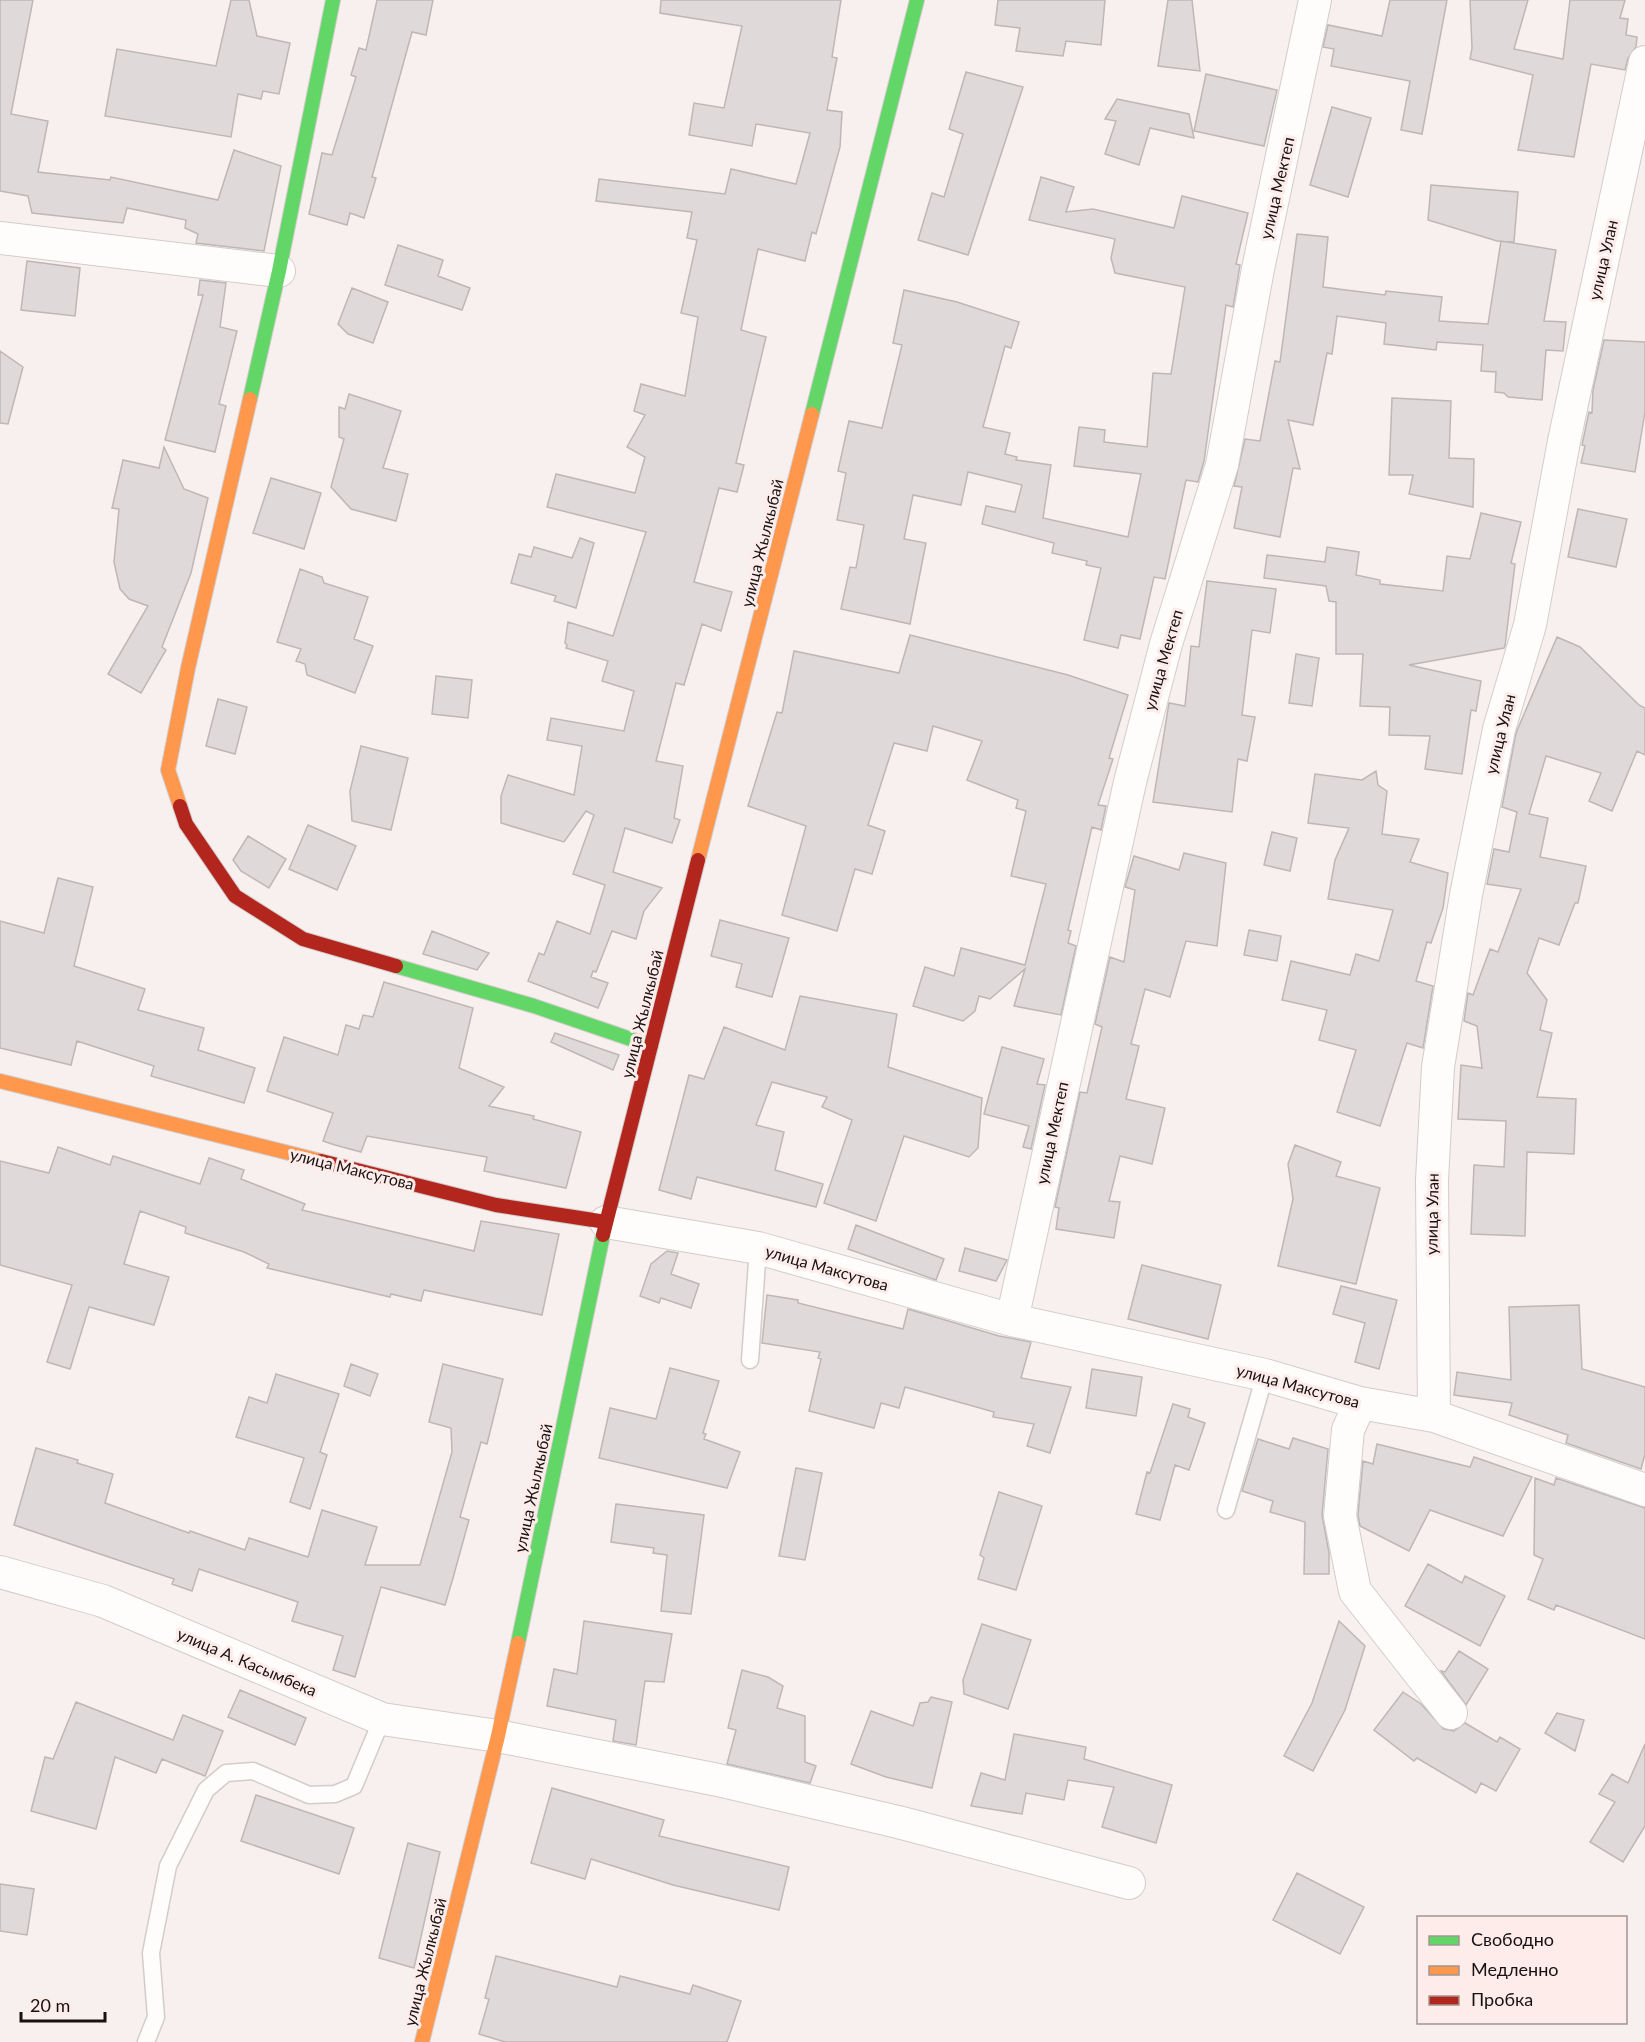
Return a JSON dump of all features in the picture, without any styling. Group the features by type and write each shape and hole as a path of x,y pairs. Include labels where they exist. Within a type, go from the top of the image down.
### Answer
{"street":[{"path":"333,0 279,271 188,668 168,770 186,824 236,896 303,939 534,1006 651,1046"},
{"name":"улица Жылкыбай","path":"422,2042 498,1736 606,1222 917,0"},
{"name":"улица Мектеп","path":"1012,1320 1130,782 1166,644 1222,465 1258,269 1315,0"},
{"name":"улица Улан","path":"1434,1416 1432,1180 1438,1067 1466,895 1499,729 1530,625 1564,441 1645,62"},
{"path":"0,238 279,271"},
{"name":"улица Максутова","path":"0,1081 496,1205 758,1248 1012,1320 1265,1375 1360,1403 1434,1416 1645,1490"},
{"path":"1360,1403 1348,1430 1340,1516 1355,1591 1451,1713"},
{"name":"улица А. Касымбека","path":"0,1572 103,1601 382,1719 498,1736 808,1801 1129,1883"}],"lane":[{"path":"750,1360 758,1248"},
{"path":"1226,1510 1265,1375"},
{"path":"146,2042 156,2018 151,1953 168,1866 206,1791 226,1773 253,1771 309,1795 335,1794 354,1786 382,1719"}],"building":[{"path":"0,0 33,0 11,114 48,121 38,172 110,180 111,177 218,200 234,150 281,166 264,251 196,243 198,234 185,228 186,220 127,208 123,223 32,213 28,196 0,191"},
{"path":"231,0 249,0 257,36 290,43 279,94 263,91 261,99 238,94 231,137 105,116 117,49 216,66"},
{"path":"377,0 433,0 426,35 412,32 372,177 376,178 364,218 350,213 347,225 309,214 322,153 332,155 356,77 351,75 359,48 366,50"},
{"path":"661,0 841,0 832,57 837,58 827,110 842,112 840,147 816,234 812,232 805,261 758,249 741,330 766,337 736,463 744,465 737,492 719,488 694,582 732,592 721,631 702,624 684,685 676,683 656,761 683,766 674,818 680,820 672,843 625,828 613,872 662,888 644,911 636,939 612,931 596,972 593,971 591,977 608,983 598,1008 528,981 539,953 544,955 557,921 590,934 605,885 573,874 594,815 586,811 564,842 501,823 501,796 508,775 574,795 582,746 547,740 551,718 624,731 634,691 602,681 608,661 566,648 565,643 568,622 613,636 646,532 547,507 556,474 635,493 645,457 627,447 645,415 634,411 641,384 685,396 698,317 681,313 697,240 687,238 692,212 596,201 599,179 725,194 731,169 796,184 810,133 756,124 752,146 689,135 694,103 724,108 742,26 660,13"},
{"path":"998,0 1105,0 1101,45 1066,41 1063,56 1016,51 1020,28 995,25"},
{"path":"1168,0 1192,0 1200,71 1158,66"},
{"path":"1390,0 1447,0 1422,134 1401,130 1410,81 1331,66 1334,49 1323,47 1328,25 1382,36"},
{"path":"1470,0 1528,0 1514,49 1563,59 1570,0 1625,0 1620,18 1628,19 1626,35 1637,37 1636,47 1628,58 1625,70 1591,64 1574,157 1518,150 1533,75 1470,59 1472,48"},
{"path":"966,72 1023,87 968,255 918,240 932,193 944,197 963,134 949,129"},
{"path":"1206,74 1277,90 1264,146 1194,131"},
{"path":"1117,99 1189,114 1194,138 1150,128 1139,165 1105,154 1116,121 1105,119"},
{"path":"1332,107 1371,118 1348,197 1310,185"},
{"path":"1041,177 1074,187 1066,212 1093,209 1174,228 1182,196 1248,213 1236,264 1240,265 1233,307 1226,305 1204,461 1198,482 1186,480 1165,579 1154,577 1140,639 1121,635 1118,648 1084,640 1101,568 1086,565 1087,561 1052,553 1054,543 982,524 986,506 1015,512 1022,485 968,472 961,505 913,495 904,539 926,543 910,624 841,609 850,567 856,568 864,525 837,520 846,473 838,471 849,421 882,428 902,345 893,343 904,290 957,302 1019,322 1011,348 1005,346 983,427 1010,433 1005,454 1017,457 1016,460 1051,465 1043,518 1128,537 1141,474 1074,466 1079,427 1105,430 1104,442 1147,447 1153,373 1171,374 1185,287 1115,273 1111,258 1115,239 1029,220"},
{"path":"1431,185 1518,192 1514,242 1497,241 1428,220"},
{"path":"1297,234 1328,237 1323,287 1385,295 1386,291 1442,297 1439,321 1488,324 1501,241 1556,250 1544,321 1566,322 1563,351 1546,350 1542,400 1508,397 1504,393 1495,392 1496,372 1481,371 1483,345 1437,342 1436,350 1384,344 1386,323 1337,316 1332,354 1327,353 1313,425 1288,420 1300,469 1293,468 1280,537 1234,528 1242,487 1234,486 1245,439 1260,441 1275,361 1280,362"},
{"path":"398,245 443,260 438,276 470,288 462,310 385,285"},
{"path":"27,261 80,268 75,316 21,310"},
{"path":"200,280 226,283 220,327 237,331 219,404 226,406 215,452 165,440 203,295 198,295"},
{"path":"352,288 388,302 373,343 348,334 338,324"},
{"path":"1604,340 1645,342 1645,412 1635,472 1581,463 1585,446 1582,445 1589,412 1592,413 1593,390"},
{"path":"0,351 23,367 8,424 0,423"},
{"path":"349,394 401,411 383,468 408,474 396,521 351,509 331,487 344,439 339,437 339,407 345,409"},
{"path":"1392,398 1451,401 1449,458 1474,459 1473,507 1409,494 1413,475 1389,475"},
{"path":"164,447 184,489 208,498 191,573 162,647 166,650 141,693 108,674 148,606 129,599 120,589 114,562 119,509 112,508 123,460 159,468"},
{"path":"271,478 321,493 304,549 253,533"},
{"path":"1578,509 1627,519 1616,567 1568,557"},
{"path":"1481,513 1521,522 1511,563 1515,564 1505,646 1409,665 1481,681 1476,711 1471,710 1462,774 1425,769 1430,736 1389,735 1390,707 1360,706 1363,654 1336,654 1336,602 1329,601 1326,586 1264,578 1267,555 1325,562 1327,547 1359,552 1356,575 1380,580 1380,584 1443,591 1447,556 1470,559"},
{"path":"580,538 594,543 576,608 554,601 556,596 511,583 519,554 531,557 534,547 572,558"},
{"path":"300,569 322,577 324,583 368,597 354,639 373,646 355,693 307,675 305,664 296,661 301,649 277,642"},
{"path":"1207,581 1276,589 1270,633 1252,630 1242,715 1255,717 1247,761 1238,759 1232,812 1153,802 1169,703 1185,706 1191,646 1199,647"},
{"path":"910,635 1068,675 1128,695 1109,758 1113,759 1098,805 1106,806 1101,830 1092,827 1068,930 1071,931 1068,943 1076,946 1061,1015 1014,1006 1025,969 990,999 979,996 975,1011 963,1021 913,1006 925,967 954,976 961,948 1025,965 1046,884 1011,876 1026,811 1016,808 1018,800 967,780 982,741 933,726 927,751 894,743 868,825 885,831 872,874 855,869 837,931 782,915 806,826 748,806 777,712 782,713 794,651 899,673"},
{"path":"1557,637 1580,647 1639,705 1645,708 1645,755 1637,751 1612,811 1589,801 1601,773 1546,756 1529,814 1548,818 1540,857 1586,866 1578,903 1575,903 1559,945 1539,938 1527,973 1547,1000 1540,1030 1552,1033 1537,1097 1576,1099 1574,1154 1527,1152 1525,1236 1471,1234 1474,1165 1504,1167 1506,1121 1458,1119 1461,1065 1482,1068 1477,1026 1464,1021 1468,993 1473,995 1490,949 1498,952 1521,889 1487,884 1494,849 1509,852 1517,812 1502,807 1516,733"},
{"path":"1296,654 1319,658 1312,706 1289,703"},
{"path":"436,676 472,680 468,718 432,714"},
{"path":"218,699 247,707 235,754 206,746"},
{"path":"361,746 408,758 391,830 352,821 350,791"},
{"path":"1376,771 1378,785 1387,791 1382,834 1419,839 1410,862 1448,873 1443,908 1431,943 1427,942 1416,981 1433,986 1423,1048 1407,1043 1380,1126 1337,1112 1356,1050 1319,1040 1327,1010 1282,1000 1291,961 1350,975 1356,954 1379,961 1393,910 1328,899 1335,860 1349,828 1308,823 1315,774 1362,780"},
{"path":"308,825 356,846 337,890 289,869"},
{"path":"1272,832 1297,838 1290,871 1264,865"},
{"path":"248,836 286,859 269,888 241,871 233,860"},
{"path":"1184,853 1226,863 1217,946 1186,941 1170,997 1145,989 1131,1044 1139,1046 1126,1099 1165,1108 1152,1164 1120,1156 1109,1201 1120,1202 1114,1238 1056,1229 1059,1208 1055,1207 1080,1092 1087,1093 1102,1027 1095,1024 1110,957 1124,962 1135,890 1125,887 1134,856 1179,870"},
{"path":"58,878 93,887 74,966 145,989 138,1010 204,1028 198,1050 255,1068 244,1103 151,1076 154,1066 77,1041 71,1065 0,1048 0,921 44,933"},
{"path":"720,920 789,938 772,997 736,987 742,964 711,956"},
{"path":"1249,930 1281,936 1277,961 1244,955"},
{"path":"432,931 489,953 477,970 423,954"},
{"path":"384,982 473,1008 459,1068 504,1087 489,1106 534,1116 533,1119 581,1132 566,1188 484,1171 487,1157 367,1136 361,1152 335,1145 323,1141 333,1113 267,1091 284,1037 338,1055 346,1025 359,1029 363,1015 373,1017"},
{"path":"800,996 897,1014 888,1067 982,1098 978,1148 969,1157 904,1136 876,1221 824,1203 852,1120 822,1107 827,1097 772,1082 756,1125 784,1132 775,1170 823,1184 816,1207 697,1177 691,1199 659,1190 689,1075 704,1079 724,1027 785,1050"},
{"path":"555,1033 619,1055 613,1070 551,1042"},
{"path":"1002,1047 1044,1059 1037,1084 1045,1085 1031,1149 1023,1147 1029,1126 984,1114"},
{"path":"1295,1145 1341,1162 1336,1176 1380,1188 1356,1284 1278,1266 1293,1199 1288,1164"},
{"path":"58,1147 110,1165 113,1156 200,1184 209,1158 244,1170 241,1179 305,1204 302,1210 474,1251 481,1221 559,1234 542,1315 424,1290 421,1301 391,1294 390,1297 267,1268 269,1264 244,1252 185,1233 186,1227 140,1211 124,1264 169,1277 154,1325 89,1307 70,1369 47,1362 72,1285 0,1265 0,1161 49,1173"},
{"path":"856,1225 944,1259 936,1280 848,1249"},
{"path":"965,1248 1007,1260 996,1281 959,1271"},
{"path":"667,1251 678,1253 671,1274 699,1284 691,1308 661,1298 659,1303 640,1296 651,1264"},
{"path":"1142,1265 1221,1285 1208,1339 1128,1319"},
{"path":"1341,1286 1397,1300 1379,1369 1355,1362 1365,1323 1333,1314"},
{"path":"767,1295 798,1300 798,1303 903,1329 908,1309 999,1336 1031,1342 1021,1378 1071,1387 1050,1453 1027,1446 1034,1424 993,1417 994,1412 905,1387 899,1408 881,1403 874,1428 809,1411 821,1359 818,1358 820,1352 762,1343"},
{"path":"1579,1305 1582,1369 1645,1387 1645,1454 1641,1469 1566,1443 1568,1435 1509,1415 1512,1403 1454,1395 1457,1372 1511,1380 1509,1307"},
{"path":"351,1364 378,1374 370,1396 344,1386"},
{"path":"443,1364 503,1379 487,1444 481,1442 460,1517 469,1520 453,1578 445,1605 381,1587 355,1677 333,1670 343,1636 292,1621 298,1602 199,1569 192,1591 172,1584 174,1579 14,1525 36,1448 78,1460 77,1463 113,1474 105,1503 189,1533 190,1531 245,1550 249,1538 308,1557 322,1510 377,1527 365,1565 420,1565 452,1452 451,1428 429,1422"},
{"path":"670,1368 719,1381 703,1433 706,1434 704,1439 740,1452 727,1488 599,1458 610,1408 656,1419"},
{"path":"1092,1369 1142,1377 1136,1416 1086,1408"},
{"path":"276,1374 339,1394 320,1452 327,1455 310,1509 290,1502 304,1458 236,1437 249,1397 267,1403"},
{"path":"1173,1404 1190,1409 1188,1417 1205,1423 1189,1470 1175,1465 1160,1520 1136,1514 1147,1472 1150,1473"},
{"path":"1293,1438 1328,1449 1322,1515 1329,1553 1329,1574 1304,1574 1305,1522 1270,1512 1273,1501 1242,1491 1258,1439 1289,1449"},
{"path":"1377,1444 1470,1467 1474,1457 1532,1477 1503,1536 1430,1510 1409,1551 1360,1526 1358,1515 1363,1461 1373,1464"},
{"path":"796,1468 822,1473 805,1560 779,1556"},
{"path":"1535,1478 1554,1485 1556,1478 1645,1508 1645,1639 1556,1605 1554,1610 1528,1599 1543,1559 1534,1555"},
{"path":"999,1492 1042,1506 1016,1590 978,1579 984,1558 980,1555"},
{"path":"616,1504 704,1515 691,1614 661,1611 667,1555 653,1553 654,1548 611,1542"},
{"path":"1428,1564 1462,1583 1465,1576 1505,1596 1480,1646 1405,1606"},
{"path":"584,1621 672,1634 664,1682 645,1681 636,1745 613,1741 616,1720 547,1706 554,1669 577,1674"},
{"path":"1339,1621 1365,1646 1345,1710 1313,1771 1284,1756 1312,1703"},
{"path":"982,1624 1031,1640 1008,1709 964,1694 963,1680"},
{"path":"1459,1651 1488,1669 1466,1705 1441,1671 1445,1672"},
{"path":"742,1670 768,1677 783,1686 777,1708 805,1716 805,1762 816,1766 810,1783 727,1764 736,1730 728,1728"},
{"path":"240,1690 306,1718 295,1745 228,1717"},
{"path":"1403,1692 1421,1704 1444,1729 1454,1731 1465,1723 1497,1742 1500,1737 1520,1749 1496,1791 1481,1783 1476,1793 1417,1758 1414,1761 1374,1730"},
{"path":"931,1697 952,1702 932,1788 886,1777 851,1764 871,1711 913,1726 920,1703 928,1702"},
{"path":"76,1702 173,1740 183,1715 223,1731 205,1776 162,1759 156,1773 115,1757 96,1829 31,1811 45,1757 53,1759"},
{"path":"1557,1713 1584,1720 1575,1751 1545,1733"},
{"path":"1014,1734 1086,1747 1084,1759 1172,1785 1156,1843 1102,1827 1114,1787 1068,1780 1064,1800 1026,1793 1022,1814 971,1806 981,1773 1005,1780"},
{"path":"1645,1744 1645,1826 1623,1862 1590,1842 1615,1802 1599,1794 1612,1774 1628,1783"},
{"path":"552,1788 664,1820 659,1836 789,1867 779,1910 673,1885 591,1859 585,1879 531,1863"},
{"path":"256,1795 354,1828 339,1874 241,1841"},
{"path":"408,1843 440,1852 414,1968 379,1958"},
{"path":"1297,1873 1364,1907 1340,1954 1273,1920"},
{"path":"0,1884 34,1889 27,1935 0,1931"},
{"path":"496,1956 617,1987 620,1976 690,1994 693,1985 741,2001 727,2042 505,2042 479,2034 489,1999 485,1998"}],"traffic: fast":[{"path":"250,399 279,271 333,0"},
{"path":"812,414 917,0"},
{"path":"396,966 534,1006 651,1046"},
{"path":"518,1643 603,1235"}],"traffic: slow":[{"path":"180,806 168,770 188,668 250,399"},
{"path":"698,860 812,414"},
{"path":"0,1081 321,1161"},
{"path":"422,2042 498,1736 518,1643"}],"traffic: jam":[{"path":"180,806 186,824 235,896 303,939 396,966"},
{"path":"603,1235 698,860"},
{"path":"321,1161 496,1205 606,1222"}]}
